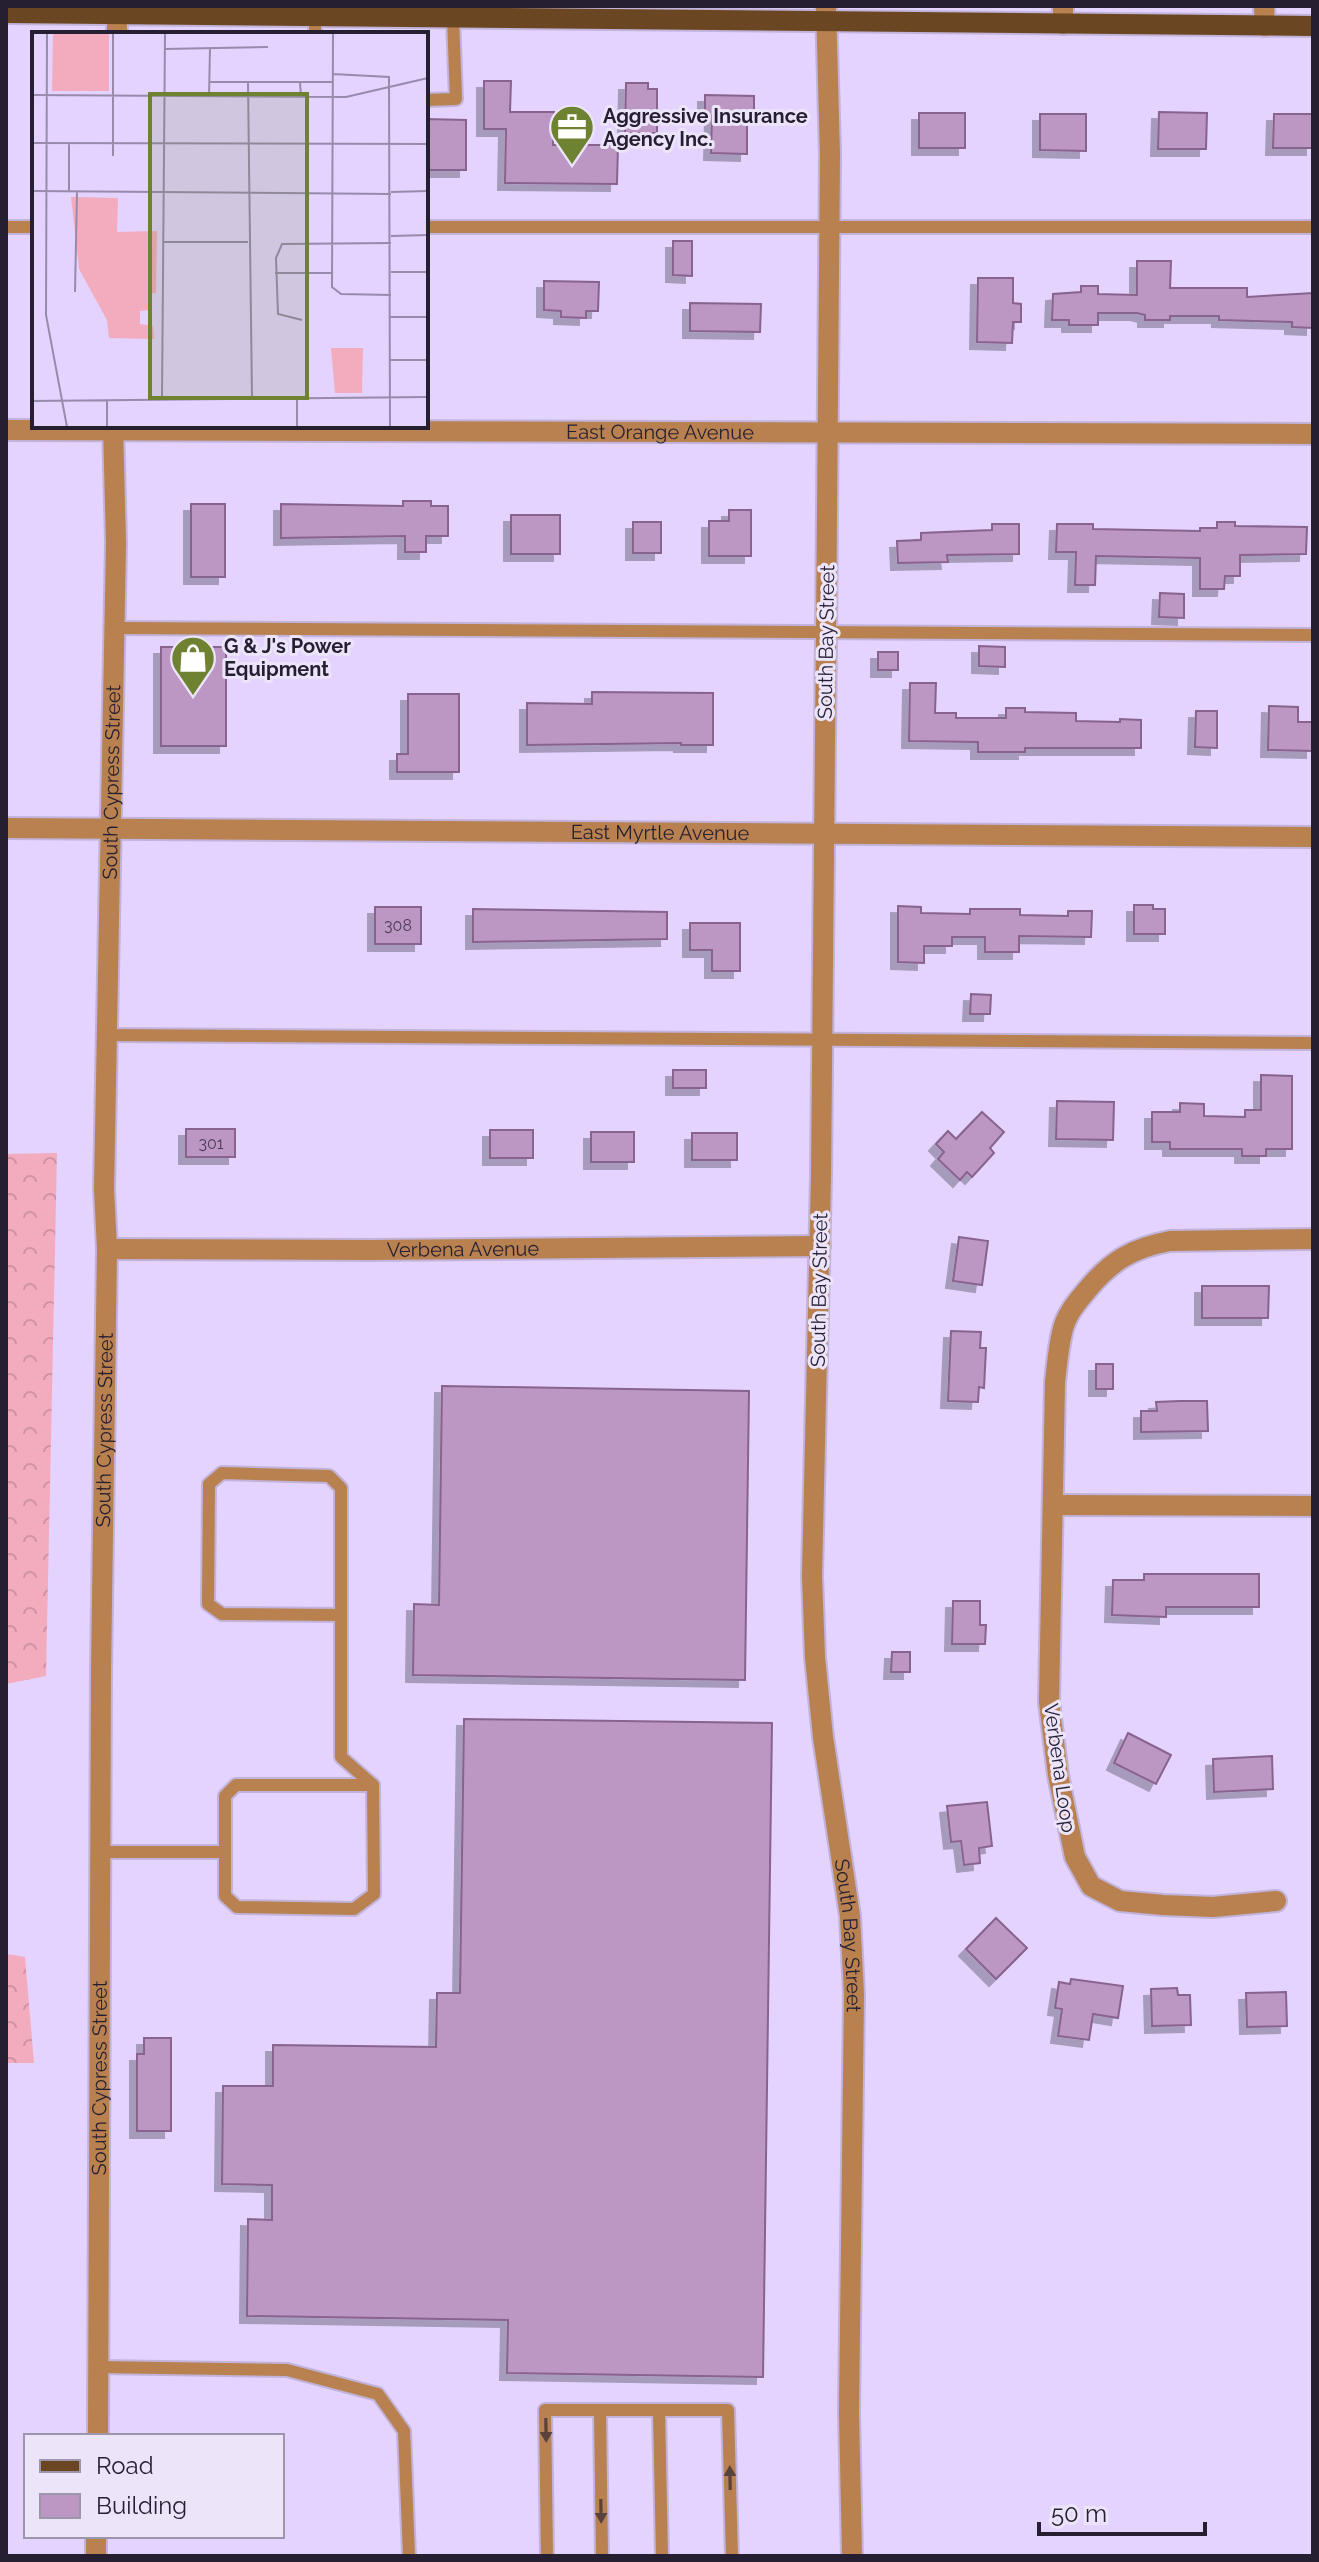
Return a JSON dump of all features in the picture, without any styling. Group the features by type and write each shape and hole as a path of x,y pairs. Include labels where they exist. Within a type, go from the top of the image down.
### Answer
{"main road":[{"path":"6,13 315,25 385,12 453,18 496,12 1265,16 1313,26"}],"street":[{"name":"South Bay Street","path":"826,14 829,227 826,632 820,1246 812,1522 815,1657 823,1737 850,1916 854,1994 849,2412 852,2556"},
{"name":"South Cypress Street","path":"98,2434 100,1852 107,1249 104,1189 116,543 113,428"},
{"name":"East Orange Avenue","path":"6,430 1313,434"},
{"name":"East Myrtle Avenue","path":"6,828 1313,837"},
{"name":"Verbena Loop","path":"1276,1901 1213,1907 1120,1901 1091,1886 1075,1857 1058,1775 1049,1702 1055,1382 1062,1330 1073,1307 1105,1268 1147,1245 1170,1241 1313,1239"},
{"name":"Verbena Avenue","path":"107,1249 820,1246"},
{"path":"1053,1505 1313,1506"}],"lane":[{"path":"428,100 456,99 453,18"},
{"path":"6,227 32,227"},
{"path":"428,227 1313,227"},
{"path":"115,628 1313,635"},
{"path":"107,1035 1313,1043"},
{"path":"341,1615 222,1614 208,1604 209,1484 222,1473 329,1476 341,1488 341,1615 341,1785"},
{"path":"341,1757 373,1785 374,1894 354,1909 237,1907 225,1896 225,1796 236,1785 373,1785"},
{"path":"100,1852 225,1852"},
{"path":"99,2367 287,2370 378,2394 404,2431 409,2556"},
{"path":"547,2556 545,2410 728,2410 732,2556"},
{"path":"600,2410 602,2556"},
{"path":"659,2410 662,2556"}],"green space":[{"path":"57,1153 46,1676 6,1684 6,1154"},
{"path":"6,1954 25,1957 34,2063 6,2063"}],"building":[{"path":"484,81 511,81 510,112 554,112 553,145 618,145 617,184 505,183 506,129 484,129"},
{"path":"626,83 648,83 648,89 657,89 657,133 625,133"},
{"path":"705,95 754,96 754,115 747,115 747,154 711,153 712,116 705,116"},
{"path":"1159,112 1207,113 1206,149 1158,149"},
{"path":"919,113 965,113 965,148 919,148"},
{"path":"1040,114 1086,114 1086,151 1040,150"},
{"path":"1274,114 1313,114 1313,148 1273,148"},
{"path":"428,119 466,120 466,170 428,170"},
{"path":"673,241 692,241 692,276 673,275"},
{"path":"1137,261 1171,261 1170,288 1247,288 1247,297 1313,293 1313,328 1292,327 1292,322 1219,320 1219,316 1170,316 1170,320 1145,320 1145,315 1137,313 1098,313 1098,325 1069,325 1069,320 1052,320 1053,294 1081,292 1081,286 1098,286 1098,294 1137,295"},
{"path":"978,278 1013,278 1013,303 1021,304 1021,322 1013,322 1012,343 977,342"},
{"path":"544,281 599,282 598,311 586,311 586,318 561,317 561,311 544,310"},
{"path":"690,303 761,304 760,332 690,331"},
{"path":"403,501 431,501 431,506 448,506 448,536 426,536 426,552 405,552 405,536 281,538 281,504 403,506"},
{"path":"191,504 225,504 225,577 191,577"},
{"path":"729,510 751,510 751,556 709,556 709,521 729,521"},
{"path":"511,515 560,515 560,554 511,554"},
{"path":"633,522 661,522 661,553 633,553"},
{"path":"1217,522 1235,522 1235,526 1307,527 1306,554 1240,555 1240,576 1225,576 1224,589 1200,589 1200,558 1096,556 1095,585 1075,585 1076,552 1056,552 1057,524 1093,524 1093,529 1200,531 1200,528 1217,528"},
{"path":"992,524 1019,524 1019,554 947,555 948,562 898,563 897,541 921,540 921,533 992,530"},
{"path":"1160,593 1184,594 1184,618 1159,617"},
{"path":"979,646 1005,647 1005,667 979,666"},
{"name":"G & J's Power Equipment","path":"161,647 226,647 226,746 161,746"},
{"path":"878,652 898,652 898,670 878,670"},
{"path":"910,683 936,683 935,713 956,713 956,718 1006,718 1006,708 1025,708 1025,712 1076,713 1076,721 1141,720 1141,748 1025,748 1025,752 978,752 978,742 909,741"},
{"path":"592,692 713,693 713,745 527,745 527,703 592,704"},
{"path":"408,694 459,694 459,772 397,772 397,754 408,754"},
{"path":"1269,706 1298,707 1298,722 1313,722 1313,751 1268,750"},
{"path":"1196,711 1217,711 1217,748 1195,747"},
{"path":"1134,905 1153,905 1153,909 1165,909 1165,934 1134,934"},
{"path":"898,906 921,907 921,913 970,914 970,909 1020,909 1020,915 1068,916 1068,911 1092,911 1091,937 1019,936 1019,952 985,952 985,937 952,937 952,946 924,946 924,963 898,962"},
{"path":"375,907 421,907 421,944 375,944"},
{"path":"473,909 667,912 667,939 473,942"},
{"path":"690,923 740,923 740,971 712,971 712,950 690,950"},
{"path":"971,994 991,995 990,1014 970,1014"},
{"path":"673,1070 706,1070 706,1088 673,1088"},
{"path":"1261,1075 1292,1076 1292,1149 1266,1149 1266,1156 1242,1156 1242,1149 1170,1149 1170,1142 1152,1142 1152,1112 1180,1112 1180,1103 1204,1104 1204,1116 1245,1117 1245,1110 1261,1110"},
{"path":"1057,1101 1114,1102 1113,1140 1056,1139"},
{"path":"982,1112 1004,1132 990,1148 994,1153 972,1177 967,1172 960,1180 938,1159 944,1152 936,1144 948,1131 956,1139"},
{"path":"186,1129 235,1129 235,1157 186,1157"},
{"path":"490,1130 533,1130 533,1158 490,1158"},
{"path":"591,1132 634,1132 634,1162 591,1162"},
{"path":"692,1133 737,1133 737,1160 692,1160"},
{"path":"959,1237 988,1241 982,1285 953,1281"},
{"path":"1202,1286 1269,1286 1268,1318 1202,1318"},
{"path":"951,1331 981,1332 980,1348 986,1348 984,1388 979,1387 978,1402 948,1401"},
{"path":"1096,1364 1113,1364 1113,1389 1096,1389"},
{"path":"442,1386 749,1391 745,1680 413,1675 414,1604 439,1605"},
{"path":"1207,1401 1208,1431 1141,1432 1141,1411 1157,1411 1156,1402"},
{"path":"1144,1574 1259,1574 1259,1607 1166,1607 1166,1617 1112,1615 1113,1580 1144,1580"},
{"path":"953,1601 980,1601 980,1625 986,1625 985,1644 952,1644"},
{"path":"892,1652 910,1652 910,1672 891,1672"},
{"path":"464,1719 772,1723 763,2377 507,2373 508,2320 247,2316 248,2219 272,2220 272,2185 222,2184 223,2086 273,2086 273,2045 436,2047 437,1993 460,1993"},
{"path":"1128,1733 1171,1755 1156,1784 1114,1763"},
{"path":"1272,1756 1273,1789 1214,1792 1213,1759"},
{"path":"987,1802 992,1846 979,1848 980,1863 964,1865 961,1841 951,1842 947,1806"},
{"path":"996,1918 1027,1948 996,1979 966,1949"},
{"path":"1071,1979 1123,1986 1118,2018 1093,2014 1089,2040 1058,2036 1062,2009 1055,2008 1059,1982 1070,1984"},
{"path":"1177,1988 1178,1995 1190,1995 1191,2025 1152,2026 1151,1989"},
{"path":"1286,1992 1287,2026 1247,2027 1246,1993"},
{"path":"144,2038 171,2038 171,2131 137,2131 137,2054 144,2054"}],"place":[{"name":"Aggressive Insurance Agency Inc.","path":"572,166"},
{"name":"G & J's Power Equipment","path":"193,697"}]}
